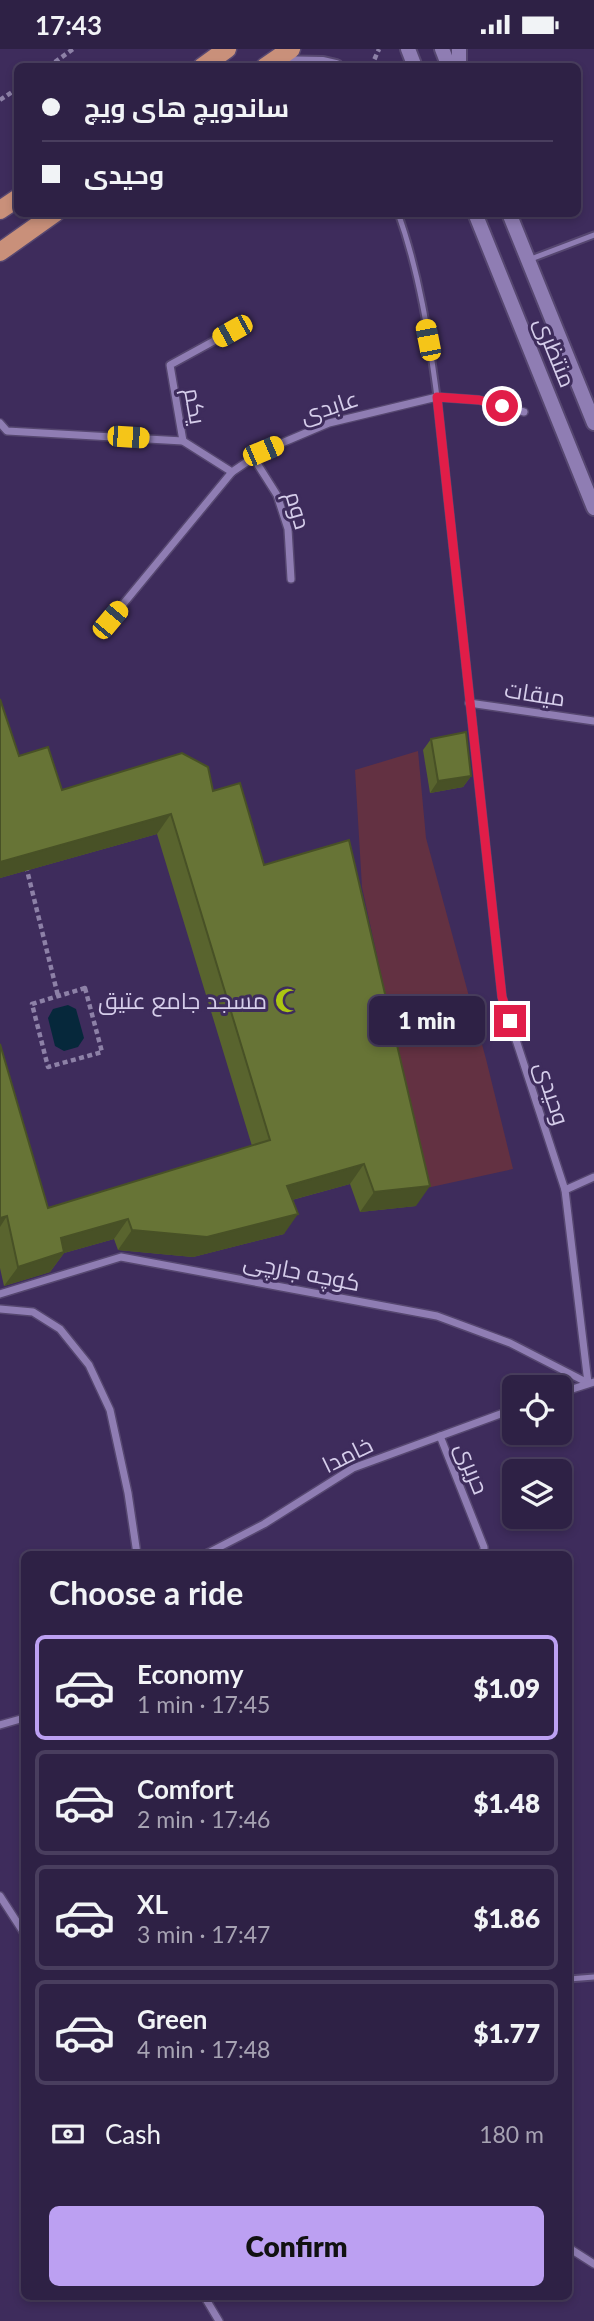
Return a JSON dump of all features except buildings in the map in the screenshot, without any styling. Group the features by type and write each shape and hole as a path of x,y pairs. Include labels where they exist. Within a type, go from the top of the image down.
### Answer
{"main road":[{"path":"208,63 227,49"},
{"path":"270,63 291,49"},
{"path":"0,252 49,217"},
{"name":"منتظری","path":"477,217 594,508"},
{"name":"منتظری","path":"511,217 594,423"}],"street":[{"name":"یکم","path":"183,441 170,365 232,331"},
{"name":"عابدی","path":"110,620 232,471 253,457 330,423 437,397 479,400 524,412"},
{"name":"وحیدی","path":"437,397 502,997 565,1190 591,1382"},
{"path":"0,423 7,431 183,441 232,471"},
{"name":"دوم","path":"253,457 277,495 288,529 291,579"},
{"name":"میقات","path":"470,702 594,721"},
{"path":"565,1190 594,1177"},
{"name":"کوچه جارچی","path":"0,1294 121,1257 437,1316 510,1343 591,1382"},
{"path":"0,1309 33,1312 60,1329 89,1365 110,1410 128,1493 137,1551"},
{"path":"572,1389 591,1382"},
{"name":"خامدا","path":"212,1551 264,1524 353,1468 502,1413"},
{"name":"حریری","path":"440,1436 484,1551"},
{"path":"0,1725 21,1719"},
{"path":"0,1896 21,1928"},
{"path":"572,2250 594,2264"},
{"path":"206,2300 219,2321"}],"lane":[{"path":"399,217 420,296 437,397"},
{"path":"528,260 594,235"},
{"path":"572,1979 594,1977"}],"path":[{"path":"54,63 73,49"},
{"path":"23,854 58,996"},
{"path":"85,988 102,1052 48,1067 32,1004 58,996 85,988"}],"shaded area":[{"path":"418,751 426,838 513,1169 422,1189 390,1015 362,887 355,770"}],"water":[{"path":"68,1005 76,1009 84,1038 78,1047 64,1051 55,1046 48,1018 53,1009"}],"place":[{"name":"مسجد جامع عتیق","path":"287,1000"}],"route":[{"path":"502,406 479,400 437,397 502,997 510,1021"}]}
